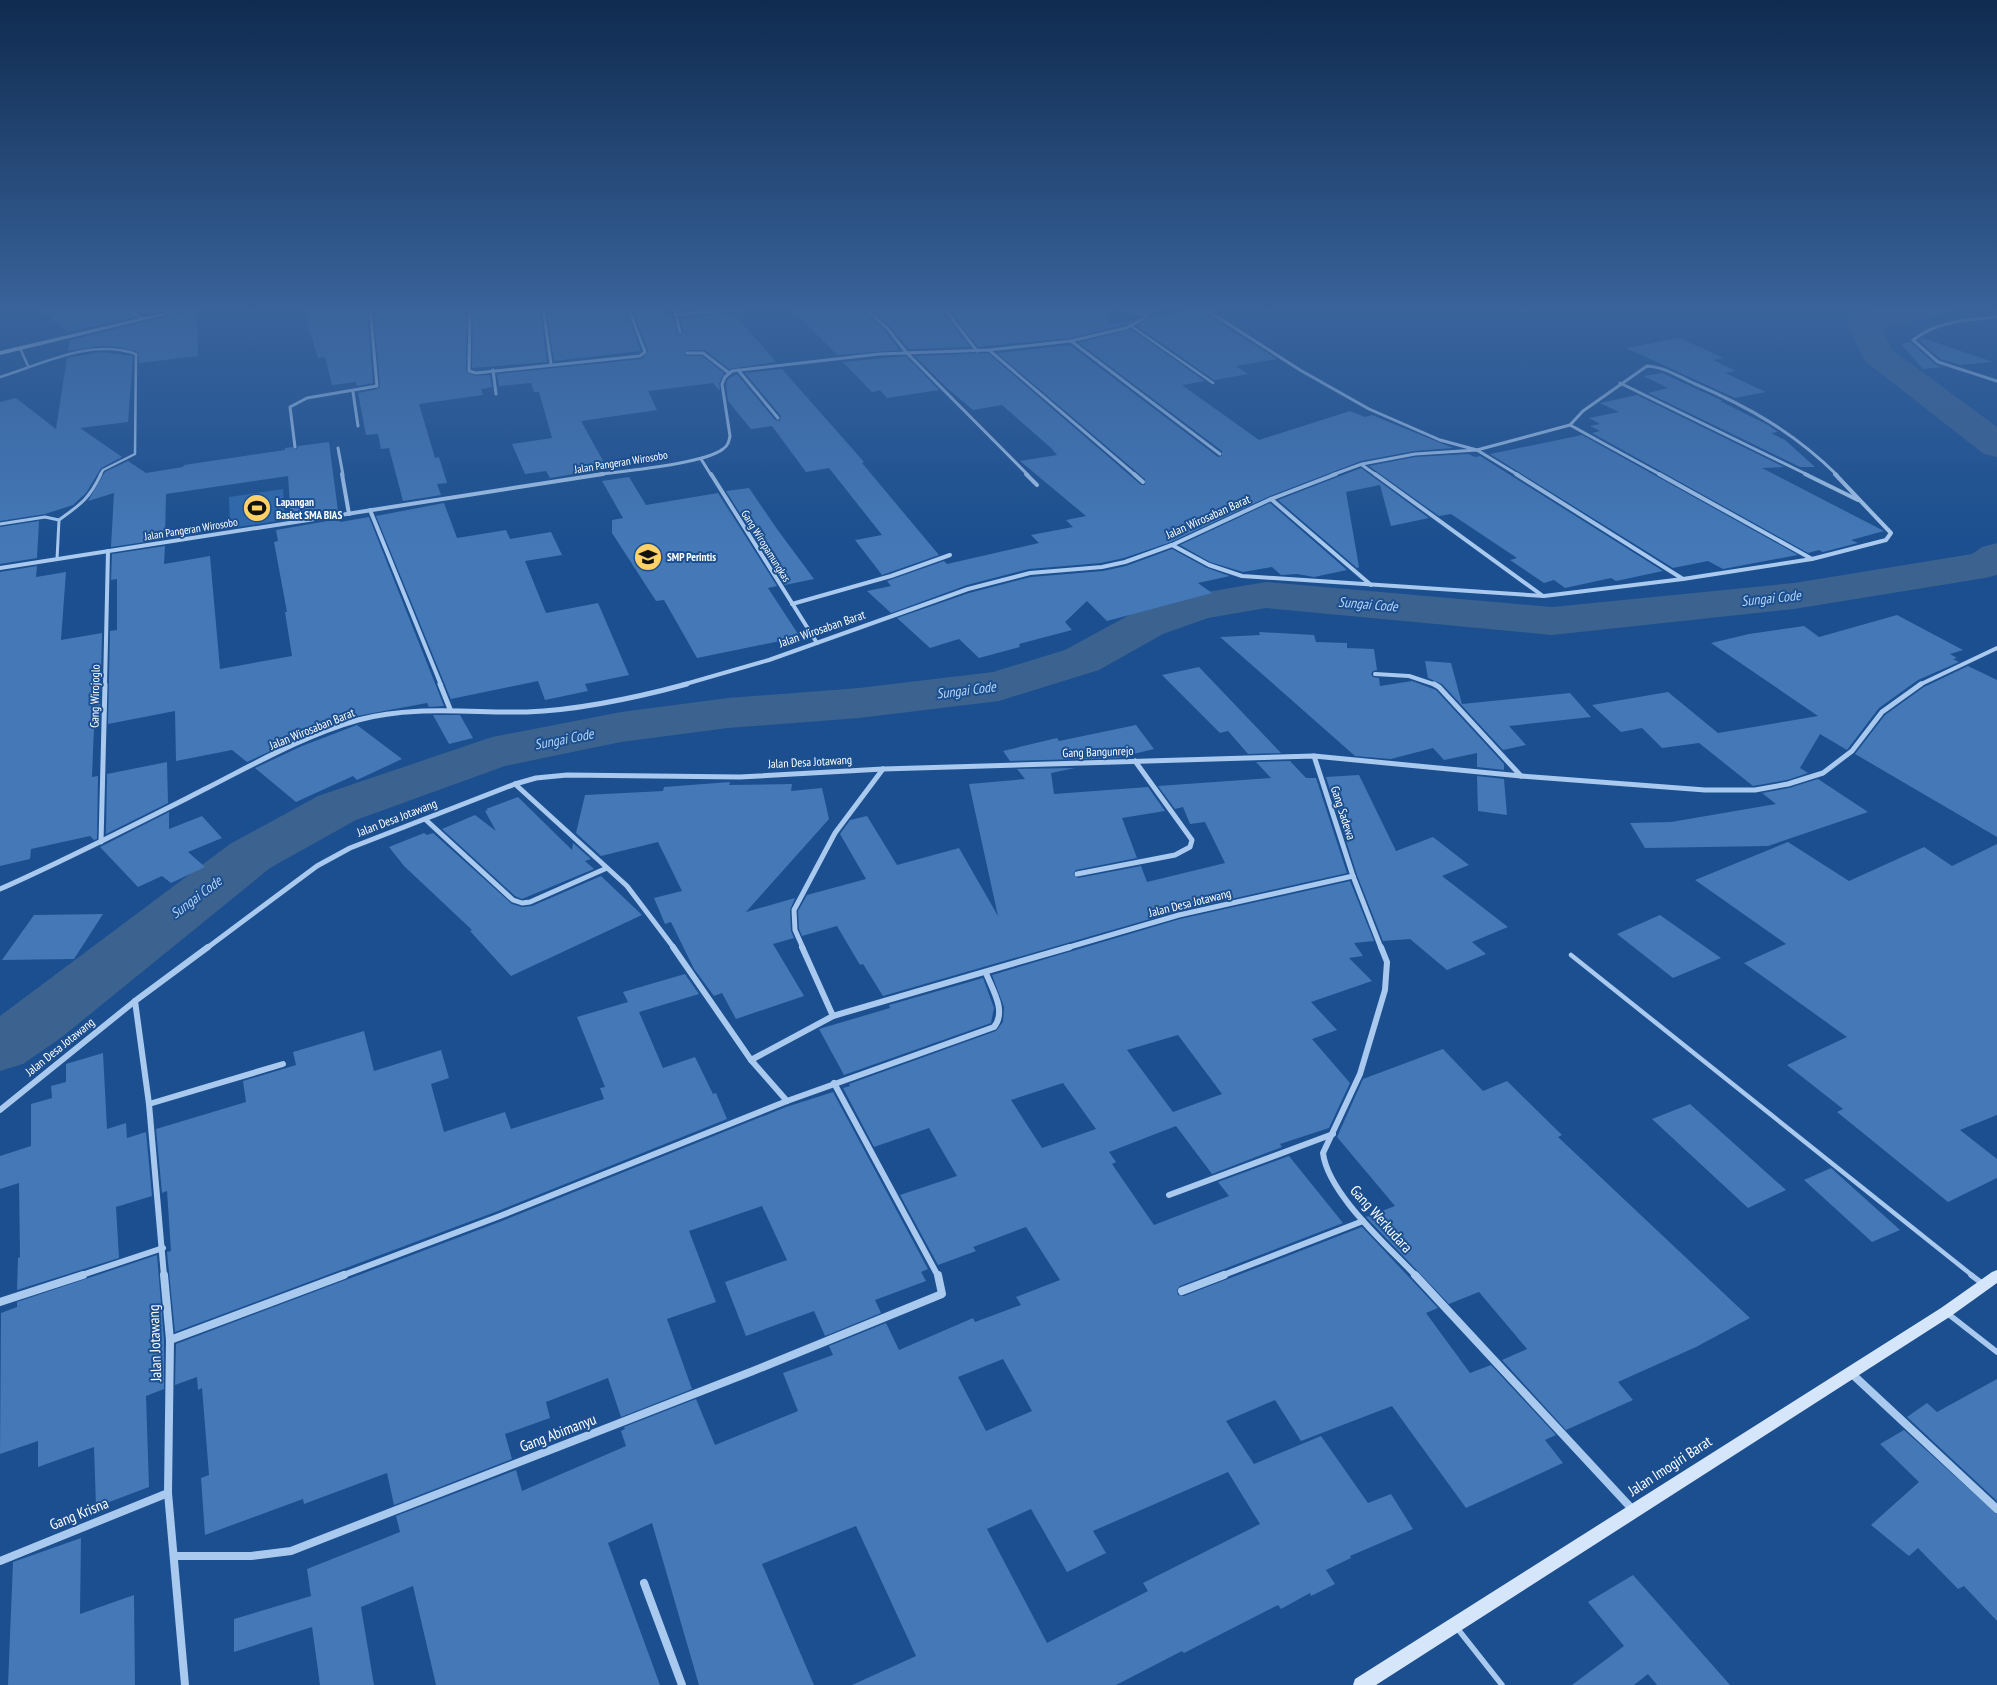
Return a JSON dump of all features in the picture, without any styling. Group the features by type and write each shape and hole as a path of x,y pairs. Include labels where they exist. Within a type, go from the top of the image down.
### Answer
{"main road":[{"name":"Jalan Imogiri Barat","path":"1361,1685 1946,1312 1991,1281"}],"street":[{"path":"295,447 290,407 307,398 353,392 377,386"},
{"path":"495,386 496,394"},
{"name":"Jalan Pangeran Wirosobo","path":"0,568 701,459 722,450 728,443 729,434 722,386"},
{"path":"751,386 778,418"},
{"path":"939,386 1037,485"},
{"path":"1031,386 1143,482"},
{"path":"1131,386 1220,454"},
{"path":"1330,386 1370,410 1447,443 1477,450 1684,579"},
{"name":"Jalan Wirosaban Barat","path":"0,889 101,842 284,750 326,732 385,714 450,709 542,711 614,702 694,683 968,589 1012,576 1044,571 1107,566 1172,545 1271,499 1362,464 1415,454 1477,450 1570,425 1583,411 1618,386"},
{"path":"1172,545 1209,566 1235,575 1544,596 1684,579 1812,559 1862,549 1878,544 1890,536 1891,534 1862,502 1623,386"},
{"name":"Jalan Wirosaban Barat","path":"1697,386 1762,416 1801,443 1832,469 1862,502"},
{"path":"353,392 358,426"},
{"path":"1570,425 1812,559"},
{"path":"338,448 349,514"},
{"name":"Gang Wiropamungkas","path":"701,459 817,642"},
{"path":"1362,464 1544,596"},
{"path":"1271,499 1371,585"},
{"path":"370,510 450,709"},
{"name":"Gang Wirojoglo","path":"101,842 108,551"},
{"path":"792,604 891,576 950,555"},
{"name":"Gang Bangunrejo","path":"883,769 1314,756 1521,776 1705,790 1755,790 1795,782 1823,773 1852,751 1882,712 1922,684 1997,648"},
{"path":"1375,674 1414,677 1429,681 1439,687 1521,776"},
{"name":"Gang Sadewa","path":"1314,756 1353,876"},
{"path":"1077,874 1175,855 1187,852 1192,846 1192,840 1135,761"},
{"path":"833,1016 795,930 794,910 835,833 883,769"},
{"name":"Jalan Desa Jotawang","path":"0,1110 135,1001 317,866 350,848 515,784 536,778 566,775 740,777 883,769"},
{"path":"515,784 626,886 654,919 751,1060 787,1101"},
{"path":"426,820 513,900 522,903 530,902 607,868"},
{"name":"Jalan Desa Jotawang","path":"751,1060 833,1016 986,973 1179,915 1353,876"},
{"name":"Gang Werkudara","path":"1353,876 1387,962 1385,990 1360,1074 1323,1154 1324,1162 1334,1184 1363,1221 1430,1290 1633,1510"},
{"path":"170,1340 500,1216 834,1083 999,1023 1001,1015 986,973"},
{"name":"Jalan Jotawang","path":"135,1001 149,1104 170,1340 168,1493 185,1685"},
{"path":"149,1104 283,1064"},
{"name":"Gang Abimanyu","path":"174,1556 251,1556 291,1551 625,1422 942,1294 938,1277 834,1083"},
{"path":"1169,1195 1333,1133"},
{"path":"1182,1291 1363,1221"},
{"path":"0,1302 163,1248"},
{"path":"1850,1372 1997,1509"},
{"name":"Gang Krisna","path":"0,1561 168,1493"},
{"path":"644,1583 682,1685"}],"lane":[{"path":"0,524 45,517 59,520 85,501 92,493 103,470 134,454 135,386"},
{"path":"57,559 59,520"},
{"path":"1571,955 1991,1281"},
{"path":"1946,1312 1997,1352"},
{"path":"1455,1625 1502,1685"}],"shaded area":[{"name":"Lapangan Basket SMA BIAS","path":"283,489 285,520 230,528 229,497"}],"building":[{"path":"63,386 131,386 128,422 80,428 122,457 101,468 86,493 73,505 45,514 0,521 0,402 16,398 56,429"},
{"path":"380,386 492,386 481,389 483,395 419,404 435,458 439,457 447,483 437,484 441,495 403,501 389,448 381,449 378,434 366,435 358,393 378,389"},
{"path":"532,386 692,386 648,391 657,410 581,421 607,468 550,478 546,471 525,474 512,444 552,438 539,392 534,392"},
{"path":"726,386 747,386 775,420 780,421 781,416 756,386 797,386 864,462 862,463 939,555 882,575 855,540 882,535 829,468 806,472 772,426 751,429 728,401"},
{"path":"866,386 935,386 939,390 887,398 880,390 872,392"},
{"path":"945,386 1026,386 1141,485 1145,485 1145,479 1035,386 1124,386 1218,457 1222,456 1222,451 1135,386 1183,386 1259,440 1350,411 1365,417 1372,415 1453,448 1414,451 1361,461 1270,496 1171,542 1124,558 1101,563 1029,569 967,585 891,613 867,591 891,586 887,581 944,561 947,564 1039,543 1031,535 1073,527 1066,520 1086,516 1020,461 1057,455 1051,448 1002,405 973,410"},
{"path":"1663,386 1690,386 1768,425 1778,432 1771,433 1785,440 1815,467 1800,467 1648,393 1668,388"},
{"path":"1708,386 1752,386 1766,392 1735,398"},
{"path":"1637,395 1784,467 1762,468 1884,531 1851,540 1858,543 1823,552 1819,550 1808,553 1592,433 1600,431 1590,426 1600,424 1589,418 1619,412 1600,403"},
{"path":"1582,435 1798,555 1723,569 1708,561 1673,568 1490,454"},
{"path":"329,442 338,511 291,519 288,476 166,494 165,539 111,547 114,493 88,501 105,472 128,461 146,473 183,467 184,465 285,450 285,448 292,447 296,450 298,446"},
{"path":"1468,454 1475,457 1480,456 1663,571 1616,581 1611,578 1565,588 1554,580 1544,583 1510,560 1517,558 1451,514 1439,516 1369,466 1415,457"},
{"path":"1361,468 1429,518 1391,526 1380,485 1346,492 1359,567 1357,568 1278,500"},
{"path":"629,477 646,505 718,493 777,586 768,588 800,637 697,658 664,600 656,601 612,533 612,520 623,518 602,481"},
{"path":"749,488 814,579 785,585 726,491"},
{"path":"444,503 457,538 506,530 510,539 551,532 562,555 525,561 546,613 598,603 629,675 585,684 588,691 545,700 538,681 451,699 454,707 376,516"},
{"path":"1270,503 1347,570 1314,577 1297,574 1281,575 1272,567 1243,572 1210,562 1180,545"},
{"path":"369,517 444,706 429,707 427,703 357,716 298,738 247,762 232,750 176,761 175,711 108,724 110,631 117,630 117,579 111,580 112,554 165,546 164,564 210,556 220,669 292,656 285,612 287,612 274,542 278,541 276,530 339,519 340,522"},
{"path":"39,521 37,558 0,564 0,527"},
{"path":"1172,549 1207,568 1230,576 1198,583 1212,593 1107,621 1087,601 1065,622 1072,630 1019,644 1020,647 979,658 959,639 930,648 897,618 969,593 1031,577 1103,571 1126,566"},
{"path":"37,566 36,577 66,572 61,640 102,633 100,726 94,727 92,777 98,776 97,839 94,840 90,836 31,849 30,859 0,866 0,572"},
{"path":"1897,615 1963,650 1950,654 1957,658 1953,659 1959,662 1918,680 1879,708 1847,750 1820,734 1800,768 1808,773 1787,780 1753,786 1699,743 1662,748 1642,728 1621,732 1592,705 1668,692 1718,733 1818,716 1711,643 1749,634 1804,626 1819,637"},
{"path":"1259,632 1314,635 1316,642 1347,643 1347,648 1374,649 1377,670 1371,674 1373,677 1379,678 1380,686 1412,681 1436,690 1504,764 1504,770 1477,767 1477,753 1444,760 1433,748 1391,759 1355,756 1220,637 1260,635"},
{"path":"1425,661 1451,663 1462,704 1570,693 1591,717 1509,726 1526,745 1503,750 1442,684 1428,678"},
{"path":"1968,666 1997,680 1997,837 1855,754 1885,715 1924,687"},
{"path":"1199,667 1281,753 1248,754 1228,731 1220,733 1162,675"},
{"path":"433,715 460,715 473,738 449,744"},
{"path":"357,725 402,759 357,780 353,776 296,802 255,768 302,746"},
{"path":"1136,725 1154,749 1117,758 1010,761 1003,751 1057,738 1059,741"},
{"path":"1290,761 1306,778 1316,778 1347,873 1178,911 883,996 863,964 860,965 837,926 802,936 799,929 798,911 807,895 866,879 840,834 850,820 867,816 897,865 959,848 998,916 969,784 1025,779 1017,769 1075,768 1051,773 1054,794 1148,787 1165,811 1122,818 1137,858 1076,870 1073,874 1078,878 1141,866 1147,882 1225,863 1205,822 1190,824 1183,807 1175,809 1158,786 1271,778 1256,762"},
{"path":"167,762 168,803 106,834 107,774"},
{"path":"1359,775 1396,851 1433,837 1469,865 1442,876 1508,927 1472,942 1486,954 1447,970 1410,939 1383,941 1357,875 1326,777"},
{"path":"1477,776 1504,779 1507,815 1478,811"},
{"path":"1818,779 1868,812 1768,846 1645,848 1630,823 1671,822 1776,804 1762,793 1789,788"},
{"path":"730,782 729,785 792,784 791,791 822,788 829,819 746,912 795,898 790,910 791,931 794,938 773,944 804,996 736,1019 722,993 714,996 694,969 671,922 665,924 654,898 682,891 658,842 601,856 576,833 585,795 663,791 664,787"},
{"path":"518,797 572,850 573,843 591,859 585,861 594,869 522,899 515,896 442,829 475,815 496,831 485,811 488,810 486,809"},
{"path":"169,812 169,829 202,816 222,838 188,852 205,867 171,883 162,876 138,887 100,847"},
{"path":"424,833 427,835 433,833 512,904 522,907 532,906 601,876 642,915 511,976 470,931 472,930 404,866 389,847"},
{"path":"1788,842 1849,881 1924,847 1952,866 1997,844 1997,1115 1960,1130 1997,1159 1997,1178 1948,1202 1837,1112 1843,1109 1787,1065 1847,1037 1744,963 1786,944 1695,880"},
{"path":"1350,881 1374,941 1354,943 1363,956 1349,958 1372,981 1311,1002 1337,1030 1312,1039 1350,1083 1329,1128 1280,1144 1282,1147 1212,1174 1176,1126 1109,1152 1116,1162 1112,1164 1154,1225 1229,1196 1218,1182 1289,1156 1343,1223 1180,1286 1177,1290 1178,1295 1184,1296 1362,1227 1438,1308 1426,1313 1470,1373 1491,1365 1556,1435 1545,1440 1563,1463 1466,1508 1392,1406 1301,1441 1275,1400 1226,1421 1254,1464 1321,1436 1368,1503 1391,1494 1413,1529 1350,1556 1351,1558 1326,1570 1335,1584 1311,1596 1310,1593 1281,1609 1278,1605 1116,1685 852,1685 916,1656 856,1526 762,1564 814,1685 699,1685 652,1523 608,1543 660,1685 436,1685 413,1586 361,1607 374,1685 320,1685 312,1627 234,1652 234,1619 311,1596 307,1569 400,1532 396,1516 516,1470 522,1491 626,1446 621,1431 625,1429 624,1427 696,1399 715,1445 798,1411 783,1373 833,1355 829,1346 886,1323 899,1350 973,1318 975,1322 1021,1305 1016,1297 1060,1280 1026,1227 973,1247 976,1251 938,1265 900,1195 957,1176 929,1128 874,1147 843,1088 850,1086 849,1084 996,1031 1003,1022 1004,1007 992,975 1180,919","holes":["1178,1035 1222,1094 1173,1112 1127,1050","1063,1083 1096,1129 1042,1148 1011,1100","1003,1359 1032,1411 986,1431 958,1377","1228,1472 1260,1524 1143,1583 1148,1591 1047,1643 987,1529 1031,1509 1067,1572 1106,1553 1093,1531"]},
{"path":"103,914 74,959 2,960 34,915"},
{"path":"1660,915 1721,958 1673,978 1617,934"},
{"path":"685,974 699,994 639,1012 663,1068 695,1057 713,1094 716,1093 727,1119 498,1211 175,1332 167,1252 171,1251 167,1191 162,1193 156,1129 246,1102 243,1081 296,1065 293,1052 364,1031 374,1071 441,1050 449,1078 431,1084 444,1132 505,1112 511,1129 604,1099 600,1088 605,1087 577,1017 628,1002 623,992"},
{"path":"983,978 994,1008 991,1023 844,1075 819,1029 890,1008 889,1005"},
{"path":"1443,1049 1483,1091 1507,1081 1562,1135 1558,1137 1750,1318 1696,1347 1618,1382 1633,1400 1566,1430 1502,1360 1527,1349 1479,1292 1449,1304 1366,1217 1395,1206 1337,1137 1363,1079"},
{"path":"103,1053 107,1129 126,1123 127,1138 146,1132 152,1196 116,1207 119,1258 17,1290 18,1258 20,1257 19,1183 0,1189 0,1156 31,1146 31,1104 52,1098 51,1086 66,1082 66,1064"},
{"path":"833,1092 928,1269 921,1272 926,1281 875,1300 881,1313 825,1336 814,1311 746,1336 725,1282 787,1260 762,1206 689,1231 716,1302 667,1319 692,1389 621,1417 608,1378 546,1402 550,1418 505,1434 512,1459 394,1505 387,1473 304,1504 303,1499 205,1535 201,1478 209,1475 202,1388 198,1390 197,1377 175,1385 176,1344 502,1221 786,1107"},
{"path":"1690,1104 1786,1190 1748,1208 1652,1119"},
{"path":"1831,1168 1900,1230 1872,1242 1804,1180"},
{"path":"157,1255 164,1340 164,1389 146,1396 149,1487 96,1507 94,1447 38,1467 38,1441 0,1454 1,1313 17,1307 17,1302"},
{"path":"1997,1379 1997,1501 1907,1417 1927,1403 1937,1412"},
{"path":"1904,1430 1997,1514 1997,1621 1964,1586 1958,1589 1918,1548 1909,1556 1871,1525 1919,1482 1880,1444"},
{"path":"81,1538 80,1614 134,1595 135,1685 8,1685 13,1562"},
{"path":"1633,1575 1730,1685 1657,1685 1648,1674 1634,1685 1572,1685 1624,1646 1588,1602"}],"waterway":[{"name":"Sungai Code","path":"1919,386 1997,446"},
{"name":"Sungai Code","path":"0,1048 39,1021 250,856 337,808 492,753 621,727 728,713 859,703 999,686 1082,660 1147,624 1199,606 1266,595 1552,621 1794,596 1985,565 1997,556"}],"place":[{"name":"Lapangan Basket SMA BIAS","path":"257,508"},
{"name":"SMP Perintis","path":"648,557"}]}
